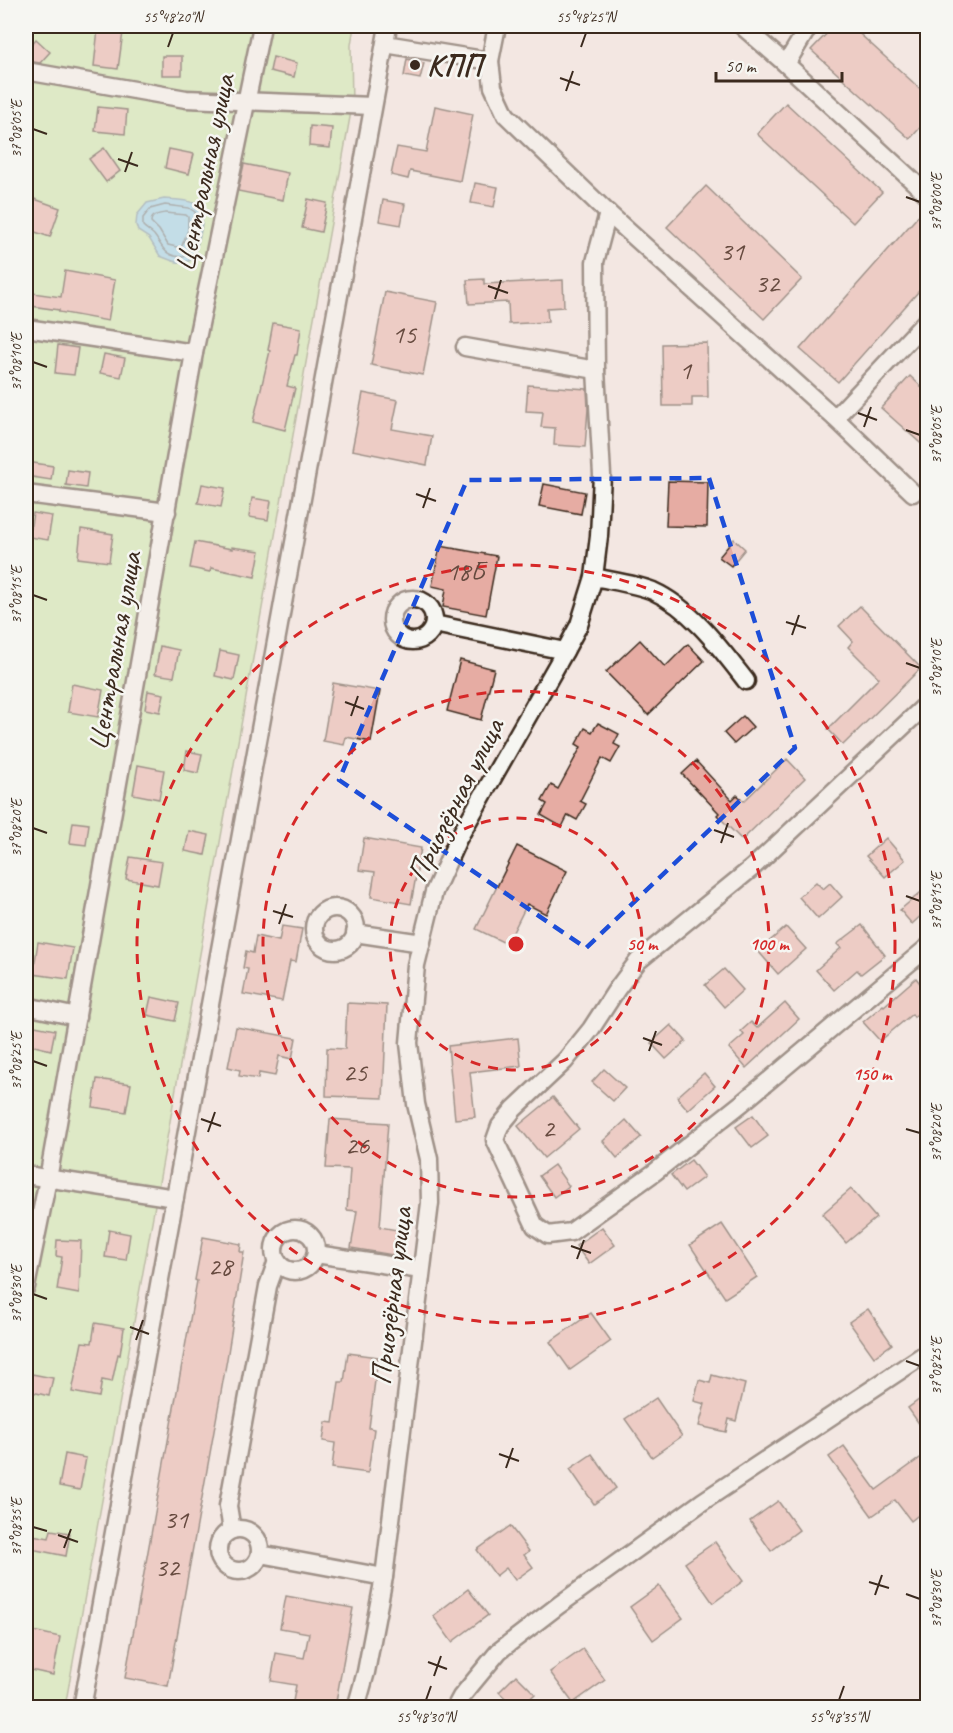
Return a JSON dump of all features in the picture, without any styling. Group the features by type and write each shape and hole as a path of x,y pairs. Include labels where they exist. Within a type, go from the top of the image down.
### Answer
{"street":[{"name":"Центральная улица","path":"26,1287 48,1179 194,353 262,26"},
{"path":"82,1707 388,26"},
{"path":"497,26 490,61 493,87 506,115 608,213 834,418 913,493"},
{"path":"742,26 927,195"},
{"path":"786,64 809,26"},
{"path":"385,44 490,61"},
{"path":"26,71 186,99 373,106"},
{"name":"Приозёрная улица","path":"356,1707 366,1672 384,1577 430,1203 429,1159 416,1104 409,1044 416,965 434,892 458,840 579,625 594,577 602,475 596,370 595,262 608,213"},
{"path":"834,418 927,319"},
{"path":"26,328 194,353"},
{"path":"465,347 596,370"},
{"path":"26,494 166,512"},
{"path":"594,577 651,590 675,603 716,644 746,681"},
{"path":"434,624 565,651"},
{"path":"927,703 752,868 638,961 591,1029 565,1061 514,1109 500,1126 495,1140 535,1226 548,1235 571,1232 655,1172 742,1103 927,947"},
{"path":"356,933 422,943"},
{"path":"26,1006 77,1017"},
{"path":"26,1175 175,1198"},
{"path":"232,1530 228,1506 268,1286 277,1261 274,1247 277,1240 288,1230 303,1231 314,1240 316,1254 309,1267 295,1272 288,1270 277,1261"},
{"path":"316,1254 421,1270"},
{"path":"454,1707 499,1651 559,1605 702,1502 927,1352"},
{"path":"232,1530 247,1530 253,1534 260,1546 257,1561 246,1570 239,1571 225,1566 220,1560 218,1546 225,1533 232,1530"},
{"path":"260,1554 384,1577"}],"highlighted area":[{"path":"709,478 795,748 586,948 339,780 467,480"}],"green space":[{"path":"26,26 354,26 351,45 352,106 65,1707 26,1708"}],"water":[{"path":"164,199 190,202 197,205 200,210 202,224 199,240 191,260 187,262 175,262 160,256 149,238 138,231 137,215 147,203"}],"building":[{"path":"834,26 851,26 927,95 927,120 910,139 811,50"},
{"path":"98,29 123,32 118,69 94,66"},
{"path":"36,39 50,52 40,63 28,61 26,58 26,50"},
{"path":"162,56 182,56 182,75 162,75"},
{"path":"273,57 297,63 294,77 270,71"},
{"name":"КПП","path":"407,59 424,63 420,79 404,76"},
{"path":"786,103 882,192 853,223 757,134"},
{"path":"435,106 473,114 460,181 410,171 408,179 391,175 397,147 426,152"},
{"path":"98,107 127,110 125,134 95,131"},
{"path":"310,126 332,128 330,148 309,146"},
{"path":"104,148 120,171 106,182 89,159"},
{"path":"169,149 194,154 189,174 165,168"},
{"path":"244,164 288,173 283,200 238,191"},
{"path":"475,183 498,187 494,207 471,203"},
{"path":"706,186 802,279 764,319 667,227"},
{"path":"26,196 60,208 50,237 26,229"},
{"path":"308,199 327,203 321,232 302,228"},
{"path":"383,200 405,204 401,225 379,221"},
{"path":"927,206 927,282 838,382 800,349"},
{"path":"65,271 115,280 108,321 31,306 33,293 61,297"},
{"path":"484,279 484,284 563,280 564,307 547,308 548,322 509,324 508,302 469,304 467,280"},
{"path":"385,292 437,302 423,375 371,365"},
{"path":"273,323 301,328 297,355 295,355 287,386 295,388 285,430 253,422 270,351 268,350"},
{"path":"707,343 708,397 692,397 692,406 663,406 662,344"},
{"path":"58,345 78,348 74,375 55,373"},
{"path":"104,354 125,358 121,377 100,373"},
{"path":"910,376 927,392 927,449 881,408"},
{"path":"528,385 587,389 585,447 554,445 555,428 541,427 543,412 526,411"},
{"path":"363,393 398,400 392,429 432,436 427,465 352,450"},
{"path":"27,462 53,466 51,480 26,476"},
{"path":"68,470 88,473 86,488 66,485"},
{"path":"668,481 708,482 707,527 666,526"},
{"path":"202,484 225,488 221,507 198,503"},
{"path":"544,484 585,492 581,514 539,506"},
{"path":"252,498 271,501 268,520 249,517"},
{"path":"33,513 52,516 48,540 29,537"},
{"path":"81,529 113,534 109,562 78,558"},
{"path":"734,539 745,549 731,566 719,557"},
{"path":"195,542 232,549 232,547 260,551 255,577 211,568 210,572 190,568"},
{"path":"440,546 497,556 486,615 443,607 446,589 432,586"},
{"path":"860,606 921,668 843,745 828,729 879,678 848,647 853,641 839,626"},
{"path":"640,640 665,667 688,644 704,661 648,715 606,672"},
{"path":"160,646 179,650 174,677 155,674"},
{"path":"220,651 239,655 234,680 215,676"},
{"path":"460,660 494,669 481,720 447,711"},
{"path":"333,683 380,691 371,742 346,737 344,745 323,741"},
{"path":"72,684 103,690 98,717 68,712"},
{"path":"148,691 164,694 160,712 145,709"},
{"path":"743,716 753,727 734,744 724,733"},
{"path":"598,723 619,734 614,744 620,747 611,763 602,758 580,801 586,804 577,820 568,815 562,827 541,815 547,804 542,801 551,785 558,789 581,747 576,744 585,728 592,732"},
{"path":"187,751 202,754 198,773 184,770"},
{"path":"787,759 805,778 742,840 682,774 696,761 732,800 737,795 744,801"},
{"path":"138,765 164,770 159,799 133,794"},
{"path":"73,822 89,824 86,845 70,843"},
{"path":"189,831 209,835 205,855 185,851"},
{"path":"364,838 421,848 411,904 371,897 375,872 359,870"},
{"path":"886,838 905,860 885,877 866,856"},
{"path":"517,846 567,871 546,914 527,904 507,944 476,929"},
{"path":"130,857 162,862 158,885 126,879"},
{"path":"816,882 823,889 830,883 842,897 818,919 799,897"},
{"path":"927,887 927,910 912,924 900,910"},
{"path":"862,925 885,955 861,974 857,970 834,990 816,970 841,948 837,944"},
{"path":"282,926 302,929 296,962 290,961 282,1001 243,994 248,969 243,968 246,951 253,953 256,936 279,941"},
{"path":"786,927 806,949 778,974 758,951"},
{"path":"38,942 73,948 68,979 33,974"},
{"path":"724,969 743,990 724,1007 705,985"},
{"path":"916,978 927,992 927,1005 914,1017 912,1014 880,1041 863,1022"},
{"path":"151,997 179,1003 175,1021 147,1015"},
{"path":"347,1003 387,1005 383,1098 326,1096 327,1048 345,1049"},
{"path":"785,1003 799,1019 746,1068 729,1048 744,1035 741,1031 751,1022 757,1028"},
{"path":"30,1025 55,1030 51,1050 26,1044"},
{"path":"671,1025 686,1041 666,1059 651,1043"},
{"path":"236,1027 296,1038 292,1059 279,1056 275,1076 259,1073 258,1079 239,1076 240,1070 228,1067"},
{"path":"518,1038 521,1066 470,1072 475,1117 455,1119 448,1046"},
{"path":"604,1069 625,1088 613,1101 592,1082"},
{"path":"704,1073 715,1086 688,1110 677,1097"},
{"path":"97,1079 131,1084 126,1112 93,1107"},
{"path":"553,1097 579,1129 544,1158 518,1126"},
{"path":"753,1115 768,1136 752,1148 736,1127"},
{"path":"330,1119 388,1123 380,1227 397,1230 393,1255 351,1248 357,1211 347,1210 350,1169 326,1168"},
{"path":"626,1120 641,1137 617,1158 603,1141"},
{"path":"691,1160 704,1177 684,1192 671,1175"},
{"path":"554,1165 569,1186 554,1197 539,1176"},
{"path":"851,1189 876,1218 846,1243 822,1214"},
{"path":"722,1224 757,1277 725,1298 690,1245"},
{"path":"602,1227 615,1245 589,1264 576,1246"},
{"path":"109,1230 130,1234 126,1260 105,1257"},
{"path":"203,1237 241,1244 240,1252 244,1252 168,1686 125,1678"},
{"path":"57,1240 81,1241 79,1294 57,1290 62,1257 56,1256"},
{"path":"868,1309 892,1344 874,1357 849,1322"},
{"path":"591,1313 611,1341 570,1370 550,1342"},
{"path":"95,1323 124,1328 120,1355 118,1354 112,1382 102,1380 99,1397 72,1392 82,1342 92,1343"},
{"path":"348,1353 378,1357 369,1428 374,1429 368,1473 332,1468 335,1443 323,1441 326,1422 333,1423 339,1382 344,1382"},
{"path":"32,1374 53,1378 49,1396 28,1391"},
{"path":"712,1375 745,1384 736,1421 729,1419 726,1432 699,1426 705,1404 694,1401 699,1380 710,1383"},
{"path":"927,1394 927,1435 908,1408"},
{"path":"656,1398 682,1436 652,1457 625,1419"},
{"path":"844,1446 876,1490 927,1453 927,1508 911,1521 895,1500 872,1516 829,1457"},
{"path":"65,1454 86,1458 80,1490 59,1486"},
{"path":"592,1454 616,1488 594,1504 570,1469"},
{"path":"778,1501 799,1530 771,1551 750,1521"},
{"path":"510,1526 529,1551 524,1555 533,1567 515,1580 506,1568 496,1576 477,1550"},
{"path":"51,1530 70,1533 66,1556 26,1548 26,1534 49,1538"},
{"path":"715,1542 743,1581 713,1603 685,1563"},
{"path":"659,1586 683,1618 653,1640 630,1607"},
{"path":"468,1589 488,1615 452,1642 433,1616"},
{"path":"286,1596 353,1608 335,1707 292,1707 296,1685 271,1681 276,1653 304,1658 309,1633 280,1628"},
{"path":"33,1631 60,1637 53,1675 26,1669"},
{"path":"583,1649 605,1680 573,1703 550,1672"},
{"path":"516,1675 535,1694 521,1707 514,1707 499,1692"}],"place":[{"name":"КПП","path":"415,65"}]}
